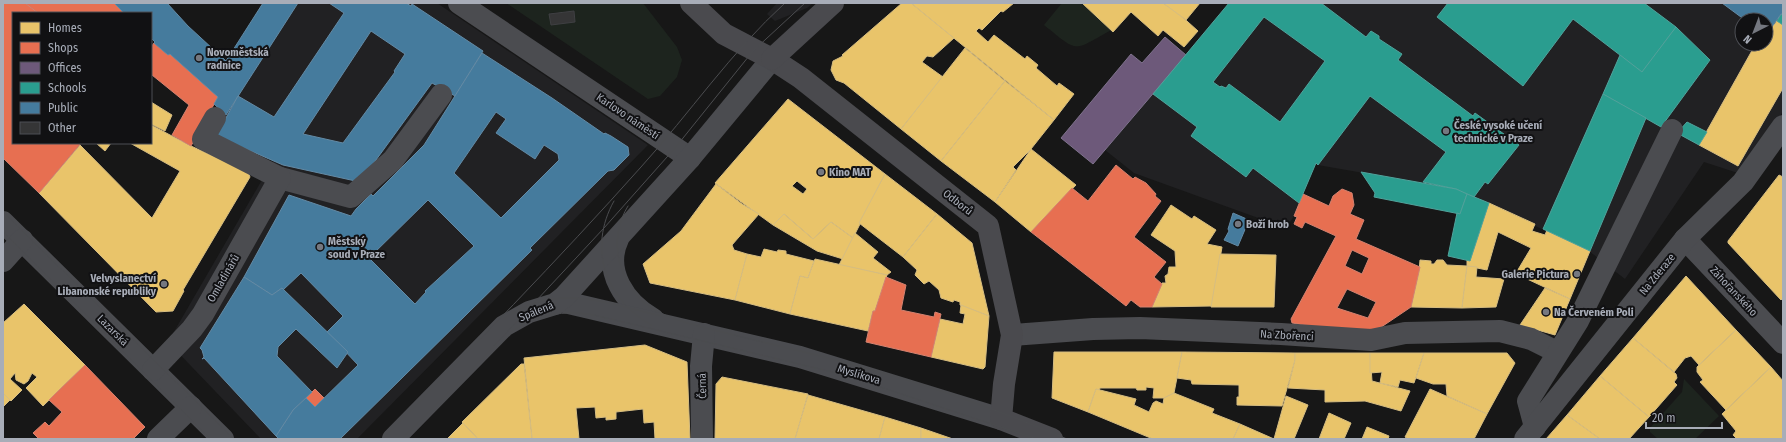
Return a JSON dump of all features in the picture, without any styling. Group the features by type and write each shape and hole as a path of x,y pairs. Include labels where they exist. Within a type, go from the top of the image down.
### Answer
{"street":[{"name":"Karlovo náměstí","path":"459,3 690,158"},
{"path":"691,3 724,34 772,59"},
{"path":"690,158 772,59 833,3"},
{"name":"Odborů","path":"772,59 801,78 988,226 1012,335 1004,384 1001,419"},
{"path":"215,118 203,138 280,178 351,197 393,160 441,95"},
{"name":"Na Zderaze","path":"1530,433 1685,239 1743,182 1783,126"},
{"name":"Na Zderaze","path":"1530,433 1528,401 1557,352 1578,321 1672,130"},
{"name":"Spálená","path":"393,439 504,326 529,312 555,304 560,300 618,239 690,158"},
{"name":"Omladinářů","path":"153,370 192,329 203,314 280,178"},
{"name":"Lazarská","path":"3,222 223,439"},
{"name":"Myslíkova","path":"618,239 612,259 615,275 620,285 632,303 642,312 661,324"},
{"name":"Záhořanského","path":"1685,239 1783,343"},
{"path":"3,261 22,240"},
{"name":"Myslíkova","path":"560,300 840,368 1001,419 1052,439"},
{"name":"Na Zbořenci","path":"1012,335 1092,329 1140,328 1280,334 1371,340 1405,333 1500,331 1531,339 1557,352"},
{"name":"Černá","path":"702,439 702,366 704,334"},
{"path":"158,439 191,407"}],"shaded area":[{"path":"298,3 437,3 648,145 357,439 261,439 168,342 273,161 216,136 226,115 255,67"},
{"path":"506,3 643,3 677,47 682,60 677,77 660,96 648,99","holes":["574,11 575,22 551,25 550,13"]},
{"path":"777,3 813,3 807,8 775,21 767,14"},
{"path":"1062,3 1082,3 1111,30 1082,45 1070,45 1044,25"},
{"name":"České vysoké učení technické v Praze","path":"1229,3 1783,3 1783,111 1744,175 1704,162 1625,279 1589,251 1456,189 1318,165 1316,163 1294,216 1286,228 1134,173 1105,150"},
{"path":"1684,379 1719,416 1695,439 1658,439 1650,432 1650,428 1682,392"}],"building: Homes":[{"path":"902,3 911,3 954,38 933,57 927,56 922,62 943,77 901,129 844,83 836,80 831,70 833,61 843,56 842,55"},
{"path":"911,3 1014,3 1003,12 1001,11 982,30 979,28 976,31 988,42 994,35 1025,59 1027,56 1038,65 1036,68 1057,86 1059,83 1074,94 1054,120"},
{"path":"1082,3 1163,3 1178,13 1198,31 1184,47 1163,30 1158,36 1131,12 1113,32"},
{"path":"1163,3 1200,3 1186,20"},
{"path":"1777,21 1783,25 1783,88 1738,166 1699,145 1751,52 1774,52 1774,25"},
{"path":"965,48 1005,81 941,161 901,129"},
{"path":"1005,81 1054,120 1031,149 1013,167 1016,170 995,202 941,161"},
{"path":"788,99 885,174 853,238 831,222 813,239 784,214 773,225 715,183","holes":["797,181 807,189 803,194 792,186"]},
{"path":"152,103 172,115 165,131 152,124"},
{"path":"152,126 191,146 248,172 250,177 183,290 184,291 173,311 156,312 39,193 80,145 152,218 180,171 132,144 152,144"},
{"path":"97,144 110,144 105,151"},
{"path":"1031,149 1076,185 1031,232 995,202"},
{"path":"885,174 937,214 903,257 859,223"},
{"path":"1779,175 1783,177 1783,298 1781,300 1728,243"},
{"path":"716,184 742,204 759,214 732,245 734,250 747,254 735,300 650,283 643,264 681,231"},
{"path":"1489,203 1535,224 1532,231 1545,235 1547,230 1590,251 1570,299 1525,278 1506,273 1506,271 1516,273 1531,248 1498,232 1487,270 1467,266 1467,260 1470,261"},
{"path":"1171,205 1192,219 1194,216 1216,230 1207,244 1222,247 1212,306 1152,307 1162,283 1166,283 1165,276 1168,274 1169,267 1176,267 1175,251 1151,235"},
{"path":"784,214 813,239 831,222 853,238 843,259 817,251 773,225"},
{"path":"937,214 972,243 989,316 960,305 960,302 954,300 953,302 941,298 939,290 929,281 924,284 915,275 917,270 903,257"},
{"path":"855,233 878,252 873,258 891,272 887,275 839,265"},
{"path":"764,249 777,252 778,250 786,251 786,254 814,261 808,278 800,276 790,314 735,300 747,254 761,257"},
{"path":"1220,254 1276,255 1274,307 1211,307"},
{"path":"815,259 887,275 875,311 873,311 868,331 790,314 800,276 808,278"},
{"path":"1420,260 1431,261 1431,264 1434,264 1437,260 1443,260 1447,265 1467,266 1462,308 1411,307"},
{"path":"1467,266 1477,267 1476,277 1504,279 1496,307 1462,308"},
{"path":"1686,276 1736,330 1699,365 1691,356 1685,358 1674,372 1633,338"},
{"name":"Na Červeném Poli","path":"1545,288 1570,299 1555,335 1520,325"},
{"path":"24,304 85,365 43,406 26,388 37,377 32,373 28,381 24,384 16,380 15,373 10,379 22,390 11,401 3,393 3,323"},
{"path":"961,305 989,316 985,367 983,369 931,357 940,319 963,324 965,314 960,313"},
{"path":"1736,330 1771,367 1726,410 1700,382 1703,380 1697,372 1697,367"},
{"path":"1633,338 1676,374 1677,378 1674,382 1677,385 1649,417 1600,376"},
{"path":"645,345 687,362 690,439 655,439 654,422 644,423 643,409 616,412 616,419 606,420 606,417 596,418 595,407 576,408 579,439 532,439 524,358"},
{"path":"1054,352 1182,352 1174,393 1164,398 1153,398 1154,388 1146,387 1146,390 1137,390 1136,388 1100,388 1099,390 1096,389 1088,412 1052,398"},
{"path":"1182,352 1295,353 1295,360 1282,406 1237,405 1239,385 1192,384 1191,380 1177,378"},
{"path":"1295,353 1370,353 1372,381 1410,391 1401,411 1365,401 1325,402 1325,390 1288,388 1295,360"},
{"path":"1370,353 1424,353 1414,383 1400,380 1398,387 1380,383 1382,372 1370,373"},
{"path":"1424,353 1507,353 1515,363 1487,414 1447,396 1446,384 1433,384 1416,378"},
{"path":"521,364 524,364 532,439 478,439 462,422"},
{"path":"1771,367 1783,381 1783,439 1737,439 1733,435 1736,431 1722,414"},
{"path":"1600,376 1649,417 1629,439 1600,439 1567,415"},
{"path":"722,377 808,394 795,439 715,439 716,384"},
{"path":"1096,389 1136,399 1134,405 1149,412 1153,403 1156,401 1163,404 1164,398 1174,393 1214,409 1212,413 1240,424 1233,439 1153,439 1088,412"},
{"path":"1430,389 1487,414 1474,439 1408,439 1405,437"},
{"path":"3,393 10,400 3,407"},
{"path":"808,395 885,417 879,439 795,439"},
{"path":"1286,396 1308,405 1294,439 1274,439"},
{"path":"1329,413 1351,423 1344,439 1319,439"},
{"path":"1567,415 1600,439 1546,439"},
{"path":"885,417 921,428 921,439 879,439"},
{"path":"463,423 478,439 447,439"},
{"path":"1240,424 1274,439 1233,439"},
{"path":"1367,427 1389,436 1388,439 1362,439"},
{"path":"921,428 953,439 921,439"}],"building: Shops":[{"path":"3,3 25,3 37,12 12,12 12,144 80,144 39,193 3,158"},
{"path":"25,3 114,3 123,12 37,12"},
{"path":"154,43 168,55 170,54 218,97 191,146 172,135 189,105 152,75 152,46"},
{"path":"1116,165 1133,179 1135,177 1146,183 1156,194 1155,196 1161,201 1134,237 1166,262 1154,277 1162,284 1152,307 1140,307 1131,300 1126,306 1031,232 1072,188 1088,201"},
{"path":"1342,189 1352,193 1354,205 1350,214 1364,220 1356,239 1420,267 1411,307 1368,336 1292,323 1291,319 1336,236 1305,222 1302,228 1294,224 1297,217 1294,216 1303,194 1329,206 1333,196","holes":["1352,250 1369,258 1362,274 1345,266","1347,289 1376,302 1368,318 1337,308"]},
{"path":"886,277 906,285 901,310 934,317 935,312 941,314 931,357 866,342 873,311 875,311"},
{"path":"85,365 145,427 133,439 39,439 33,433 45,422 49,426 62,412 49,400"},
{"path":"315,389 324,398 315,407 306,398"}],"building: Offices":[{"path":"1165,37 1186,55 1093,164 1061,138 1131,54 1142,63"}],"building: Schools":[{"path":"1229,3 1321,3 1366,37 1371,31 1379,36 1379,39 1402,54 1398,60 1473,116 1475,113 1519,145 1488,184 1485,182 1474,197 1456,189 1423,182 1446,152 1370,96 1318,165 1316,163 1299,203 1253,168 1246,177 1191,136 1197,127 1153,94","holes":["1264,17 1325,61 1280,122 1229,84 1226,88 1220,87 1213,82"]},
{"name":"České vysoké učení technické v Praze","path":"1448,3 1644,3 1676,27 1642,72 1573,19 1523,86 1437,17"},
{"path":"1781,14 1783,14 1783,25 1777,21"},
{"path":"1676,27 1710,60 1661,127 1603,94 1620,55 1642,72"},
{"path":"1603,94 1646,118 1590,251 1543,229"},
{"path":"1687,122 1707,132 1699,145 1677,133"},
{"path":"1361,172 1456,189 1467,194 1460,214 1374,197 1375,193"},
{"path":"1467,194 1489,203 1470,261 1448,256 1457,213 1460,214"}],"building: Public":[{"name":"Novoměstská radnice","path":"114,3 167,3 188,26 226,61 263,3 298,3 226,115 214,104 218,97 170,54 168,55 154,43 155,42 152,39 152,12 123,12"},
{"path":"329,3 406,3 411,6 412,4 483,51 455,96 432,83 360,182 283,165 216,136 238,96 274,117 344,13","holes":["371,31 405,54 394,71 395,72 343,143 303,134"]},
{"path":"1722,3 1783,3 1783,14 1781,14 1774,24 1774,12 1734,12"},
{"name":"Městský soud v Praze","path":"482,53 552,98 604,134 605,133 611,136 628,147 629,155 614,170 608,171 530,248 532,250 340,439 279,439 276,436 293,410 306,398 315,407 358,365 327,332 343,316 301,273 283,290 282,288 272,295 244,277 289,195 351,216 371,194 373,196 424,145","holes":["496,112 506,119 496,133 535,159 544,145 558,154 559,160 501,218 454,173","428,200 474,246 425,291 426,292 415,304 369,258"]},
{"name":"Boží hrob","path":"1233,213 1249,220 1238,246 1224,240 1229,231 1228,229"},
{"path":"244,277 272,295 282,288 348,352 337,368 296,329 278,347 277,356 312,392 293,410 276,436 204,358 202,359 204,357 200,348"}],"building: Other":[{"path":"574,11 575,22 551,25 549,14"}],"tram line":[{"path":"383,439 610,202 729,62 765,22 785,3"},
{"path":"402,439 494,346 604,228 675,148 753,51 805,3"},
{"path":"614,201 606,219 602,237 602,254 606,271 612,287 622,301 635,314 651,325"},
{"path":"628,206 618,231 617,245 622,271 636,294 646,304 655,310 700,327 824,357 908,380 989,408 1067,439"},
{"path":"3,212 234,439"},
{"path":"3,232 211,439"},
{"path":"505,318 525,307 544,301 563,298 601,301 661,316"},
{"path":"511,332 540,317 561,313 594,315 841,374 1037,439"}],"place":[{"name":"Novoměstská radnice","path":"199,58"},
{"name":"České vysoké učení technické v Praze","path":"1446,131"},
{"name":"Kino MAT","path":"821,172"},
{"name":"Boží hrob","path":"1238,224"},
{"name":"Městský soud v Praze","path":"320,247"},
{"name":"Galerie Pictura","path":"1577,274"},
{"name":"Velvyslanectví Libanonské republiky","path":"164,284"},
{"name":"Na Červeném Poli","path":"1546,312"}]}
